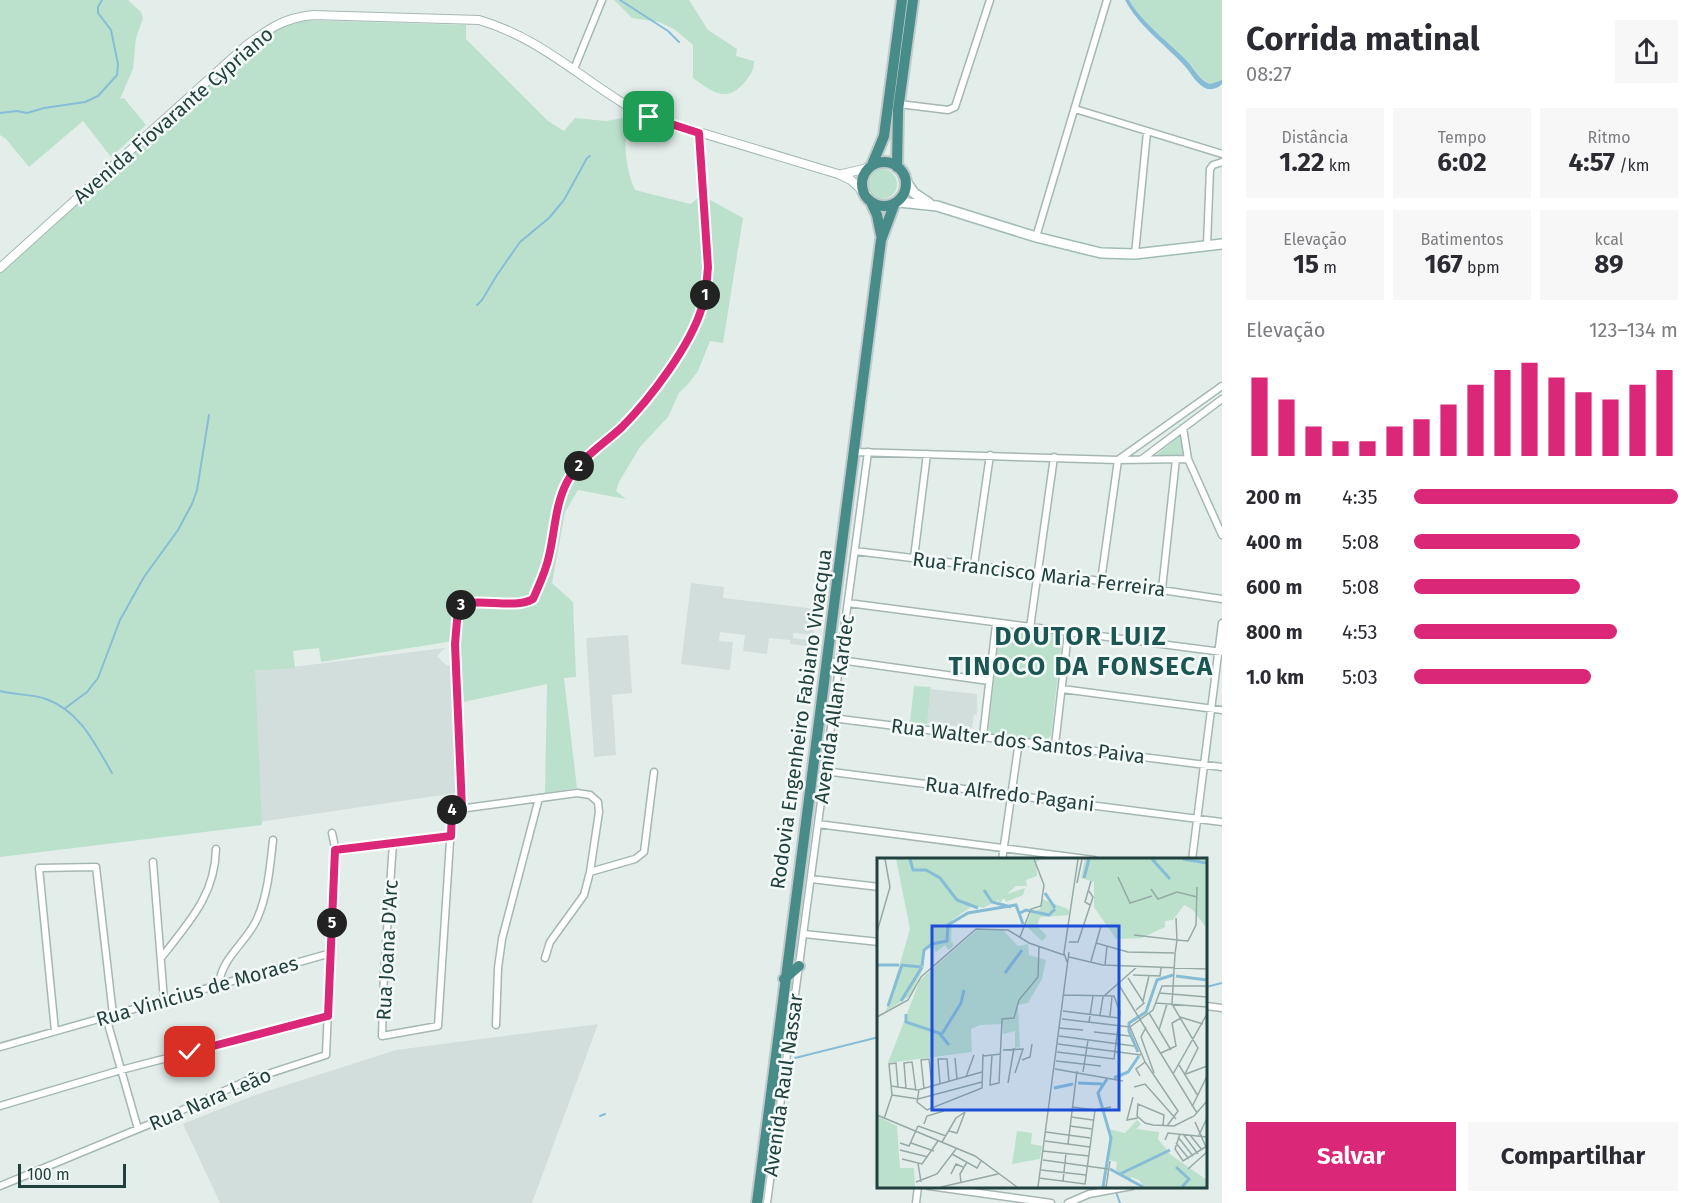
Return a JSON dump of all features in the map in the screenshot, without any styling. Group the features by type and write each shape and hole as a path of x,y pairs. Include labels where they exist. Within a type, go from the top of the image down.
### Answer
{"highway":[{"path":"902,0 884,136 863,183 868,197 883,207 897,203 906,189 897,167 896,135 913,0"},
{"path":"870,167 882,162 897,167"},
{"name":"Rodovia Engenheiro Fabiano Vivacqua","path":"757,1203 769,1147 784,979 855,452 881,240 877,215 868,197"},
{"name":"Rodovia Engenheiro Fabiano Vivacqua","path":"881,240 897,203"},
{"path":"784,979 799,966"}],"main road":[{"path":"904,180 914,193 937,206 1036,237 1101,253 1135,254 1222,244"},
{"path":"897,203 937,206"}],"street":[{"path":"574,69 602,0"},
{"path":"899,104 948,110 955,107 990,0"},
{"path":"1036,237 1107,0"},
{"name":"Avenida Fiovarante Cypriano","path":"0,268 247,45 274,25 285,20 313,15 479,20 526,38 636,111 699,133 838,174"},
{"path":"1075,109 1222,154"},
{"path":"1135,254 1147,132"},
{"path":"462,809 455,644 458,609 460,605 470,602 517,605 533,599 549,556 559,501 568,481 580,465 622,426 657,387 691,333 702,309 708,267 699,133"},
{"path":"1208,245 1210,169 1213,165 1222,162"},
{"path":"838,174 851,173 870,167"},
{"path":"838,174 851,180 868,197"},
{"path":"1101,581 1118,460 1222,386"},
{"path":"1142,459 1222,399"},
{"path":"1197,404 1204,412"},
{"path":"1183,428 1188,459 1222,535"},
{"path":"855,452 1118,460 1188,459"},
{"name":"Avenida Allan Kardec","path":"799,966 868,452"},
{"path":"914,558 927,454"},
{"path":"974,566 990,455"},
{"path":"1030,628 1054,457"},
{"path":"1162,589 1176,459"},
{"name":"Rua Francisco Maria Ferreira","path":"855,551 1101,581 1222,599"},
{"path":"848,603 1220,652"},
{"path":"1192,858 1222,623"},
{"path":"983,736 996,624"},
{"path":"1055,745 1068,633"},
{"path":"826,665 840,660 989,681"},
{"path":"1062,689 1222,710"},
{"name":"Rua Walter dos Santos Paiva","path":"832,718 1222,767"},
{"path":"1002,858 1019,741"},
{"name":"Rua Alfredo Pagani","path":"824,771 1222,822"},
{"path":"591,872 635,859 644,852 654,772"},
{"path":"335,850 451,836 452,810 584,793 595,798 599,812 591,872 584,895 550,942 544,958"},
{"path":"496,1025 498,968 502,939 539,798"},
{"path":"818,824 1078,858"},
{"path":"331,953 335,850 332,833"},
{"name":"Rua Joana D'Arc","path":"393,843 382,1036 438,1026 451,836"},
{"path":"219,984 225,963 257,918 267,890 273,840"},
{"path":"161,958 207,894 216,866 216,849"},
{"path":"153,862 165,1000"},
{"path":"55,1031 39,868 96,867 109,1016 121,1070 138,1129"},
{"path":"811,879 877,887"},
{"path":"804,934 877,942"},
{"name":"Rua Vinicius de Moraes","path":"0,1047 331,953"},
{"name":"Rua Nara Leão","path":"0,1186 246,1082 326,1055 331,953"},
{"name":"Avenida Raul Nassar","path":"767,1203 769,1147 799,966"},
{"path":"1207,1006 1222,1008"},
{"path":"0,1106 121,1070 328,1016"},
{"path":"916,1203 918,1188"},
{"path":"943,1188 1051,1203"},
{"path":"1068,1203 1080,1197 1120,1188"}],"shaded area":[{"path":"691,583 724,587 723,598 816,609 813,635 793,633 793,638 808,640 807,646 790,644 790,640 769,638 767,654 743,651 745,635 720,632 719,641 733,642 730,670 681,664"},
{"path":"628,635 632,693 612,695 616,755 594,757 586,638"},
{"path":"445,648 437,656 446,665 451,666 456,793 259,822 251,672"},
{"path":"931,689 977,694 977,715 974,715 972,728 927,723"},
{"path":"598,1024 532,1203 220,1203 183,1124 255,1095 396,1050"}],"green space":[{"path":"0,0 128,0 141,12 143,18 136,38 133,69 120,99 124,98 146,125 111,157 83,121 29,167 0,135"},
{"path":"614,0 689,0 708,30 737,49 736,56 754,61 751,73 744,83 731,93 712,91 693,78 693,45 674,29 659,22 632,18"},
{"path":"1129,0 1222,0 1222,80 1210,84 1203,79 1148,25"},
{"path":"299,20 466,25 466,39 548,121 564,131 575,118 606,121 629,117 626,154 635,190 691,204 701,195 743,218 723,343 710,341 698,371 679,393 668,417 640,447 616,491 626,499 578,490 565,512 552,583 573,602 576,677 564,678 577,788 545,793 547,684 464,702 460,640 321,662 319,648 293,651 295,668 255,671 262,825 0,857 0,273 268,32"},
{"path":"882,169 892,174 897,184 892,194 882,199 872,194 867,184 872,174"},
{"path":"1180,436 1184,455 1156,455"},
{"path":"1004,630 1057,635 1062,638 1051,735 1046,742 988,734 999,636"},
{"path":"914,686 931,687 927,724 910,722"}],"water":[{"path":"1125,0 1129,0 1141,17 1187,61 1203,80 1210,84 1222,80 1222,84 1210,89 1198,83 1182,63 1144,26"}],"waterway":[{"path":"0,113 17,111 27,113 85,102 98,96 117,75 118,64 111,30 98,13 102,0"},
{"path":"620,0 668,31 679,42"},
{"path":"477,305 520,242 549,218 564,200 590,156"},
{"path":"64,709 87,692 98,678 120,620 144,577 178,530 192,504 197,490 209,415"},
{"path":"0,691 35,696 58,704 85,730 112,773"},
{"path":"1207,987 1222,983"},
{"path":"795,1058 877,1038"},
{"path":"600,1116 605,1114"},
{"path":"1116,1192 1120,1203"}],"district":[{"name":"DOUTOR LUIZ TINOCO DA FONSECA","path":"1081,651"}],"route":[{"path":"190,1052 328,1016 335,850 451,836 452,810 462,809 455,644 458,609 460,605 470,602 517,605 533,599 543,577 559,501 568,481 580,465 622,426 657,387 691,333 702,309 708,267 699,133 649,117"}]}
